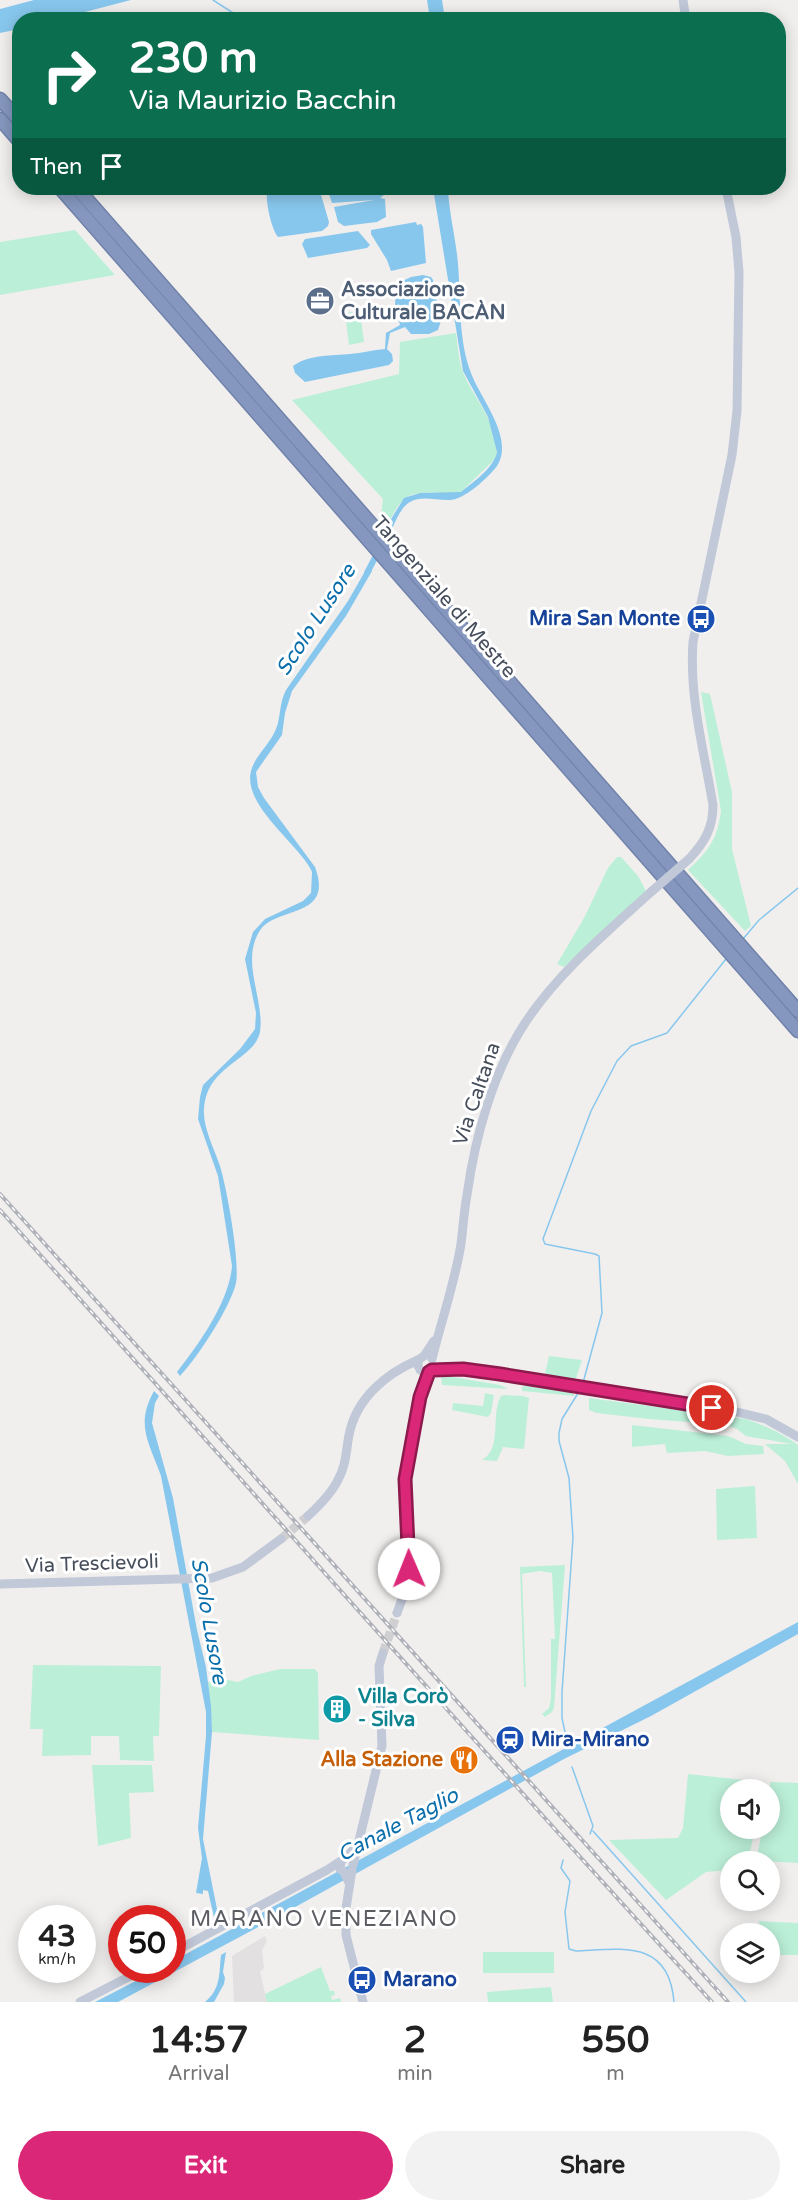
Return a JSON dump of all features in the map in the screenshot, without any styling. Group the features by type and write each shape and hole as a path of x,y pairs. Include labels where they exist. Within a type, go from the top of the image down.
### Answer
{"highway":[{"path":"0,99 12,112"},
{"path":"0,119 12,133"},
{"name":"Tangenziale di Mestre","path":"66,195 798,1032"},
{"name":"Tangenziale di Mestre","path":"83,195 798,1011"}],"main road":[{"name":"Via Caltana","path":"397,1613 408,1581 405,1479 426,1365 458,1256 469,1182 483,1122 503,1064 515,1039 535,1009 586,952 689,859 710,831 713,805 696,710 692,660 695,628 732,455 737,411 739,272 736,237 727,195"},
{"path":"308,1516 326,1499 339,1479 344,1467 351,1427 364,1400 376,1386 396,1373 426,1365 571,1385 751,1415 766,1419 798,1437"},
{"name":"Via Trescievoli","path":"0,1584 212,1578 243,1567 281,1539"},
{"path":"186,1946 344,1866 356,1846 382,1746 379,1665 383,1653"},
{"path":"344,1866 349,1883 346,1935 363,2002"},
{"path":"80,2002 116,1983"}],"shaded area":[{"path":"265,1936 267,1941 262,1950 264,1968 260,1972 267,2002 234,2002 232,1956"}],"green space":[{"path":"75,230 115,275 0,295 0,242"},
{"path":"360,311 364,342 349,345 345,313"},
{"path":"456,333 464,374 492,427 497,448 496,458 461,492 421,493 408,497 398,506 388,524 381,516 383,499 292,400 399,374 400,342"},
{"path":"701,692 710,694 732,792 732,849 751,926 745,931 688,870 711,844 721,811"},
{"path":"617,857 621,857 638,876 646,891 564,967 557,964 584,918 608,868"},
{"path":"549,1356 582,1360 575,1381 545,1374"},
{"path":"441,1375 500,1385 508,1389 442,1385"},
{"path":"522,1387 571,1391 575,1396 522,1391"},
{"path":"485,1393 494,1395 491,1413 488,1417 452,1410 453,1403 483,1406"},
{"path":"501,1396 529,1398 524,1449 503,1447 497,1461 482,1460 492,1448 496,1412"},
{"path":"589,1398 746,1419 760,1424 798,1445 798,1484 785,1461 765,1444 792,1444 746,1436 727,1425 597,1413 589,1410"},
{"path":"632,1425 728,1436 746,1444 763,1446 764,1454 728,1456 705,1451 667,1453 665,1444 632,1447"},
{"path":"755,1486 757,1538 717,1540 716,1489"},
{"path":"565,1565 554,1707 552,1712 545,1717 542,1714 549,1708 551,1699 551,1639 555,1639 552,1573 539,1571 522,1574 526,1687 524,1687 520,1567"},
{"path":"33,1665 161,1666 159,1736 153,1736 154,1761 120,1760 119,1736 91,1736 91,1755 42,1756 43,1729 30,1729"},
{"path":"280,1669 315,1669 318,1673 319,1740 212,1732 208,1682 223,1679 238,1682 251,1676"},
{"path":"92,1765 152,1765 154,1792 129,1793 131,1838 98,1846"},
{"path":"688,1774 735,1779 720,1779 720,1839 753,1839 750,1851 720,1851 720,1871 706,1872 666,1900 609,1840 678,1838 683,1828"},
{"path":"780,1782 798,1783 798,1863 780,1862 780,1851 758,1851 760,1839 780,1839"},
{"path":"759,1921 798,1923 798,1955 780,1955 780,1923 759,1923"},
{"path":"483,1952 554,1952 554,1973 483,1973"},
{"path":"321,1967 330,1991 334,1991 335,1995 331,1996 332,2000 340,1998 341,2002 267,2002 265,1994"},
{"path":"551,1987 553,2002 488,2002 487,1992"}],"water":[{"path":"34,0 131,0 85,12 12,12 12,30 0,33 0,9"},
{"path":"427,0 442,0 444,12 429,12"},
{"path":"267,195 321,195 329,222 328,226 322,231 278,237 269,213"},
{"path":"329,195 384,195 380,198 385,199 386,217 377,222 344,226 338,222 334,207 374,200 332,203"},
{"path":"434,195 449,195 458,264 464,347 475,383 499,431 502,443 501,455 493,471 469,492 456,499 425,499 410,502 401,510 392,529 388,524 404,498 420,493 461,492 492,464 495,458 497,452 488,417 463,371"},
{"path":"416,222 417,225 421,224 423,227 426,263 391,271 371,230"},
{"path":"358,231 370,245 367,248 308,258 302,244 305,239"},
{"path":"423,275 433,280 441,321 438,330 429,334 411,334 405,327 390,333 387,349 392,354 393,361 389,365 305,382 295,373 293,366 307,359 385,349 386,333 400,325 395,305 396,284 411,277"},
{"path":"368,566 372,571 346,616 292,691 285,713 282,735 256,772 258,787 264,798 315,867 319,883 317,895 311,903 269,922 261,929 252,954 261,1019 260,1032 250,1049 216,1079 205,1101 206,1126 220,1166 229,1207 237,1273 233,1293 213,1332 180,1376 177,1372 203,1336 219,1308 230,1280 232,1266 218,1176 198,1119 203,1085 240,1049 255,1029 256,1013 245,959 253,932 265,919 303,901 311,893 312,872 261,808 250,781 252,768 276,729 286,690 348,601"},
{"path":"154,1391 159,1396 155,1403 152,1423 173,1498 206,1667 211,1706 212,1732 203,1839 220,1924 216,1926 208,1891 203,1890 203,1894 196,1893 202,1858 198,1828 206,1712 161,1476 146,1434 145,1414"},
{"path":"798,1622 798,1634 651,1716 564,1759 186,1966 186,1954"},
{"path":"226,1952 224,1984 214,2002 205,2002 217,1986 221,1955"},
{"path":"132,1983 153,1983 118,2002 95,2002"}],"waterway":[{"path":"213,0 232,12"},
{"name":"Scolo Lusore","path":"367,573 379,550"},
{"path":"743,939 759,920 798,888"},
{"path":"583,1383 602,1313 599,1256 545,1244 543,1239 591,1111 617,1061 631,1046 667,1033 726,959"},
{"path":"565,1732 562,1718 562,1692 573,1538 569,1478 559,1433 562,1419 580,1390"},
{"path":"572,1767 593,1826 590,1834"},
{"path":"593,1831 746,2002"},
{"path":"563,1860 561,1868 570,1881 565,1912 569,1949 576,1951 626,1950 640,1952 653,1958 663,1967 670,1982 674,2002"}],"tunnel":[{"path":"281,1539 308,1516"},
{"path":"383,1653 397,1613"}],"railway":[{"path":"0,1194 728,2002"},
{"path":"0,1210 712,2002"}],"place":[{"name":"Associazione Culturale BACÀN","path":"320,301"},
{"name":"Mira San Monte","path":"701,619"},
{"name":"Villa Corò - Silva","path":"337,1709"},
{"name":"Mira-Mirano","path":"510,1740"},
{"name":"Alla Stazione","path":"464,1760"},
{"name":"Marano","path":"362,1980"}],"district":[{"name":"MARANO VENEZIANO","path":"324,1919"}],"route":[{"path":"409,1569 405,1479 420,1397 429,1372 432,1370 463,1369 500,1374 712,1408"}],"water label":[{"name":"Canale Taglio","path":"398,1825"}]}
